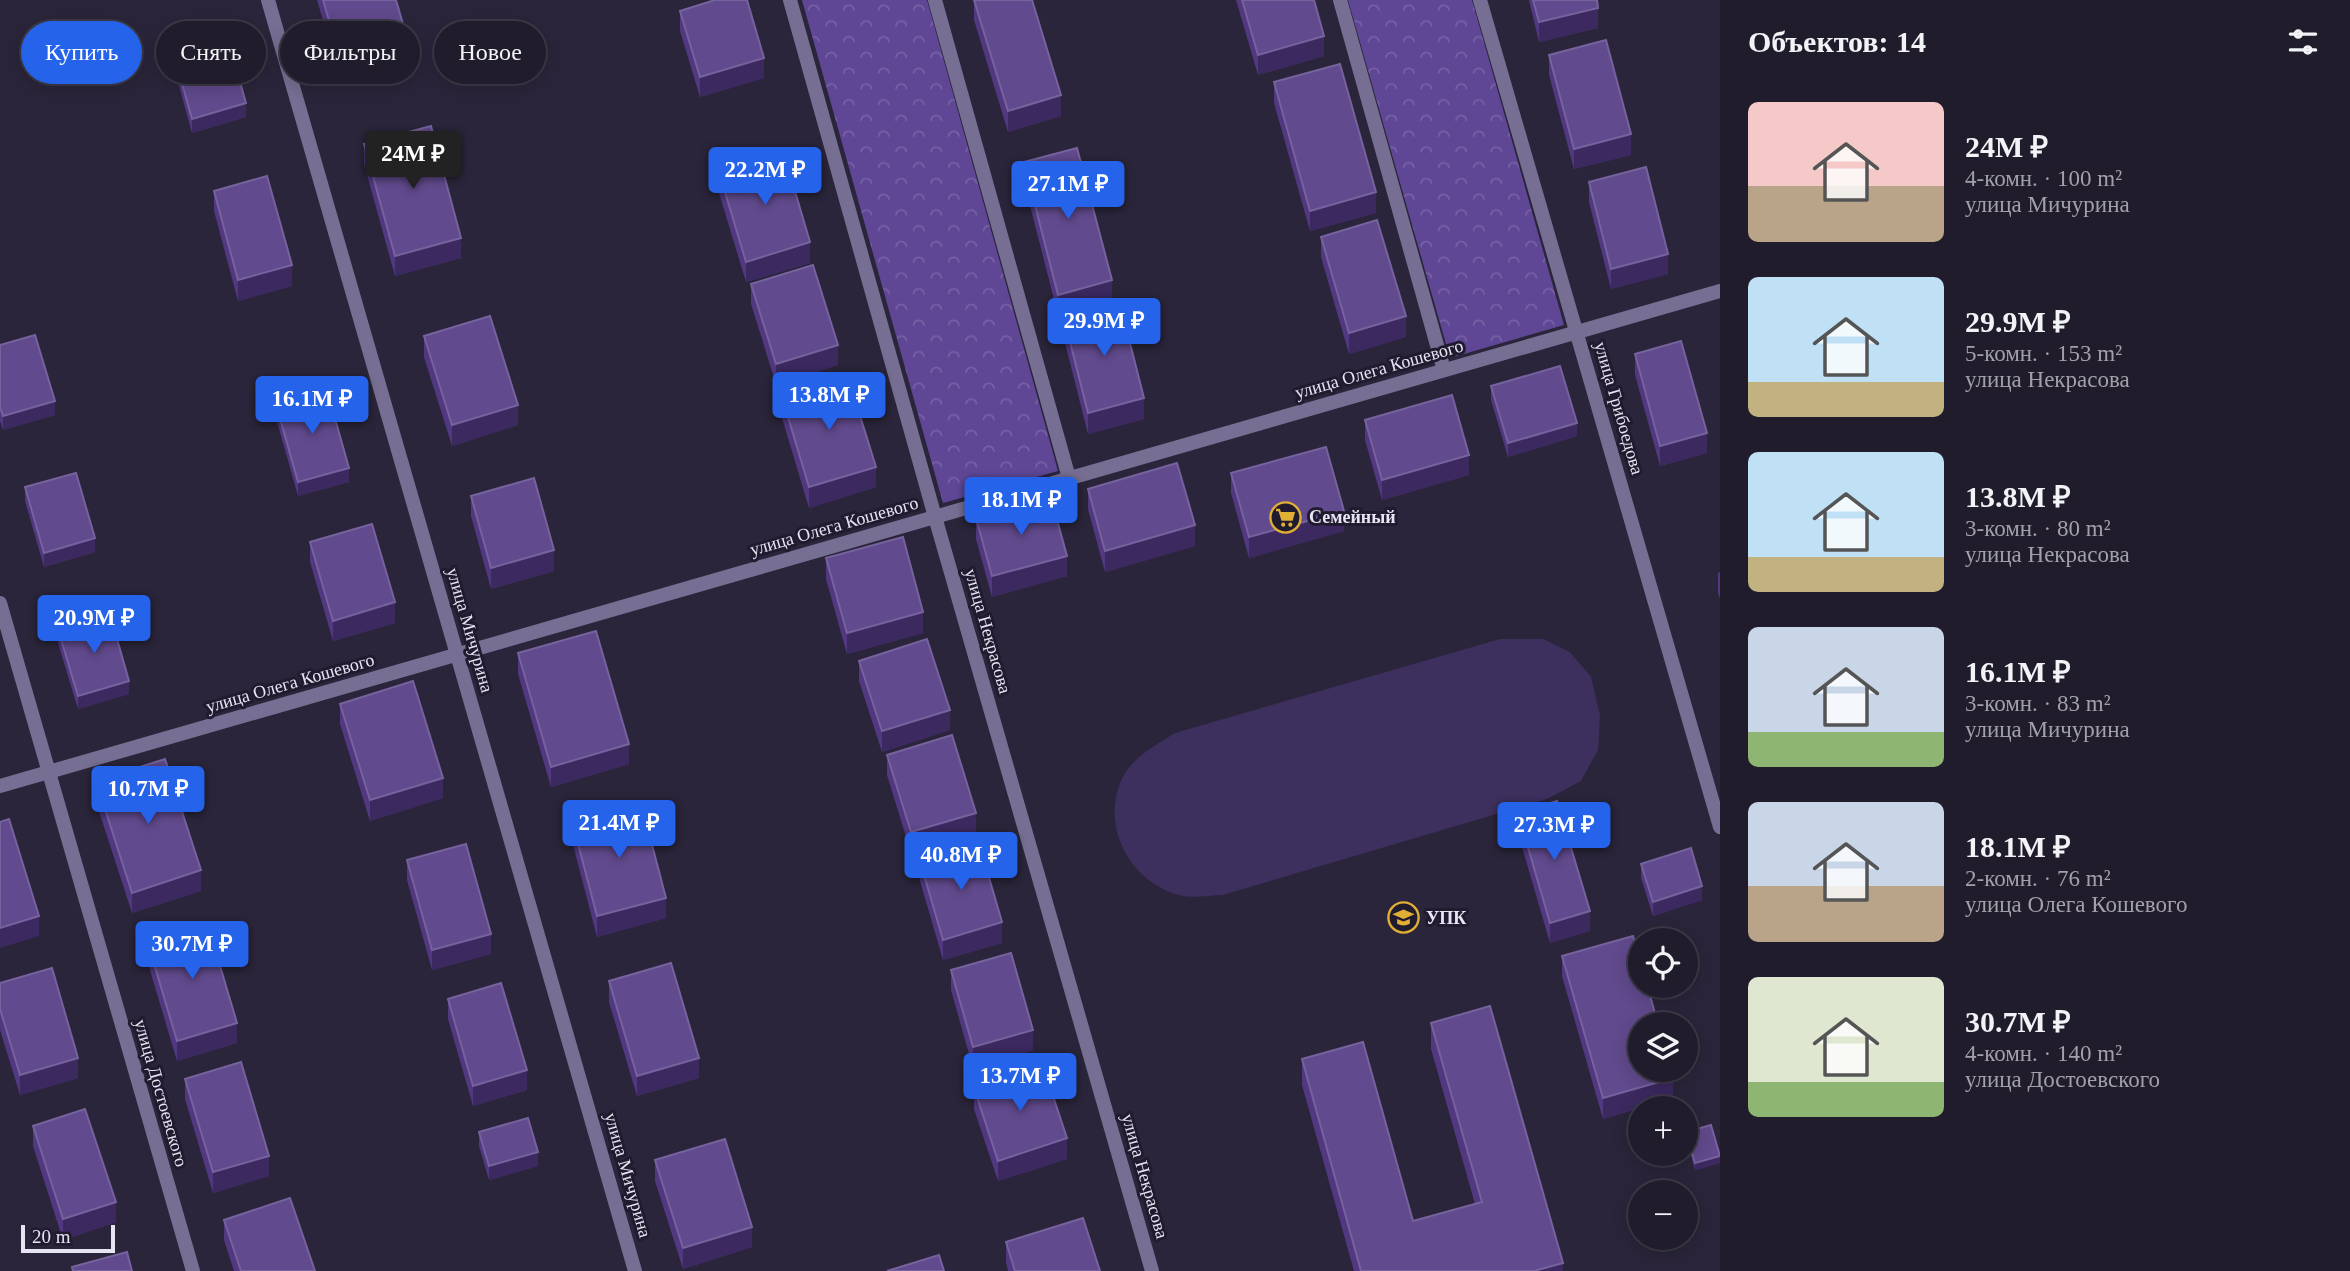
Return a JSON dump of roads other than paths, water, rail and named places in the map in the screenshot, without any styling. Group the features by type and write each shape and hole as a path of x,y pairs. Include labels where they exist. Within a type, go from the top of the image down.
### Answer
{"street":[{"name":"улица Мичурина","path":"268,0 635,1271"},
{"name":"улица Некрасова","path":"790,0 935,517 1152,1271"},
{"path":"934,0 1069,478"},
{"path":"1340,0 1444,370"},
{"name":"улица Грибоедова","path":"1480,0 1720,827"},
{"name":"улица Олега Кошевого","path":"0,786 1720,291"},
{"name":"улица Достоевского","path":"0,603 192,1271"}],"place":[{"name":"Семейный","path":"1286,517"},
{"name":"УПК","path":"1403,918"}]}
